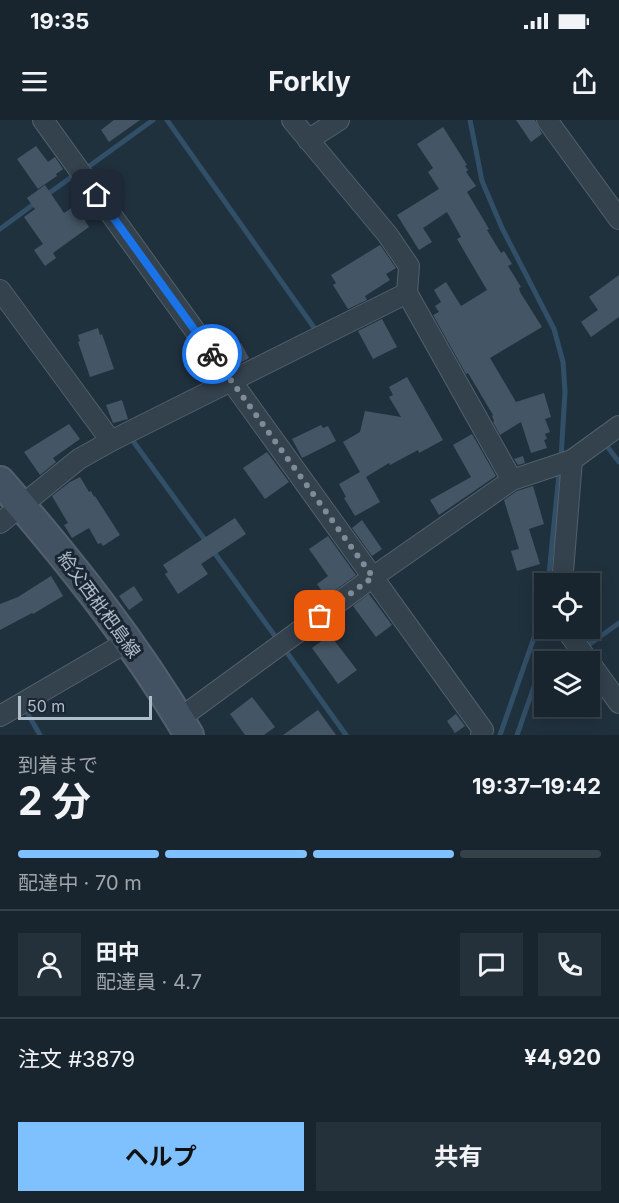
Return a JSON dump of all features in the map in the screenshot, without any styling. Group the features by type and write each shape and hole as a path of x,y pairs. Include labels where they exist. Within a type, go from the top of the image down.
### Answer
{"main road":[{"name":"給父西枇杷島線","path":"0,481 11,514 75,569 184,727"}],"street":[{"path":"43,120 483,730 481,735"},
{"path":"292,120 387,234 409,266 408,293 512,480"},
{"path":"308,140 339,120"},
{"path":"547,120 619,219"},
{"path":"0,290 111,441"},
{"path":"11,514 79,459 111,441 408,293"},
{"path":"184,727 373,577 512,480 572,460 619,426"},
{"path":"563,573 572,460"},
{"path":"0,716 127,642"},
{"path":"600,677 619,703"}],"building":[{"path":"114,120 140,120 109,142 101,130"},
{"path":"516,120 535,120 542,134 531,142"},
{"path":"443,127 467,165 465,166 468,170 466,172 476,186 467,192 501,253 504,251 512,264 508,266 521,287 520,292 542,327 490,358 516,402 544,393 551,417 545,419 550,432 545,434 547,439 544,440 547,448 531,453 521,422 500,435 493,422 493,415 468,373 466,374 433,315 439,312 435,306 441,302 434,290 446,282 461,306 487,290 457,239 461,237 447,212 423,228 432,242 419,250 397,215 439,189 428,172 433,168 417,144"},
{"path":"36,146 48,162 55,157 63,169 38,189 17,159"},
{"path":"45,185 64,213 79,203 81,206 87,202 96,213 85,221 89,227 53,253 56,258 45,266 34,250 43,244 24,217 35,209 27,198"},
{"path":"380,245 396,268 386,274 390,280 365,296 367,300 348,309 333,285 336,283 331,275"},
{"path":"619,275 619,317 591,337 581,322 598,310 589,297"},
{"path":"382,319 397,347 373,359 358,331"},
{"path":"98,328 114,369 90,377 78,342 80,341 78,335"},
{"path":"241,343 249,358 235,366 226,351"},
{"path":"407,377 443,440 419,453 418,450 390,465 389,463 366,477 380,502 355,516 339,484 360,472 343,442 360,432 365,411 401,417 389,397 393,395 389,387"},
{"path":"122,400 128,419 113,423 106,405"},
{"path":"69,424 80,439 53,458 56,462 40,475 24,452"},
{"path":"321,425 323,428 328,426 336,441 302,458 292,439"},
{"path":"472,434 496,476 439,515 430,500 471,477 453,445"},
{"path":"267,452 289,482 265,499 243,468"},
{"path":"523,456 525,463 518,465 514,459"},
{"path":"80,477 120,535 103,546 101,543 98,544 89,528 72,538 64,525 68,523 52,496"},
{"path":"533,486 544,524 529,529 540,564 517,571 511,551 519,549 504,500 517,491"},
{"path":"235,518 246,534 201,564 208,574 178,594 165,574 168,572 163,565"},
{"path":"362,520 382,549 372,556 352,528"},
{"path":"328,536 356,575 326,597 317,584 328,576 309,549"},
{"path":"51,576 63,596 0,630 0,604 18,597"},
{"path":"134,586 143,600 129,610 119,596"},
{"path":"369,594 392,625 376,637 353,606"},
{"path":"330,635 357,670 338,684 312,648"},
{"path":"252,697 275,727 264,735 245,735 230,714"},
{"path":"318,710 336,735 283,735"},
{"path":"456,714 465,726 455,733 447,721"}],"waterway":[{"path":"88,167 153,120"},
{"path":"167,120 315,329"},
{"path":"470,120 482,181 502,228 554,329 563,362 565,392 561,458"},
{"path":"45,196 73,176"},
{"path":"0,229 38,201"},
{"path":"133,441 275,636"},
{"path":"606,445 619,462"},
{"path":"549,573 559,474"},
{"path":"587,646 619,623"},
{"path":"500,735 534,638"},
{"path":"288,654 346,735"},
{"path":"517,735 534,687"},
{"path":"22,711 25,709 40,735"}],"way so far":[{"path":"212,354 373,577 320,616"}],"route":[{"path":"97,195 212,354"}]}
